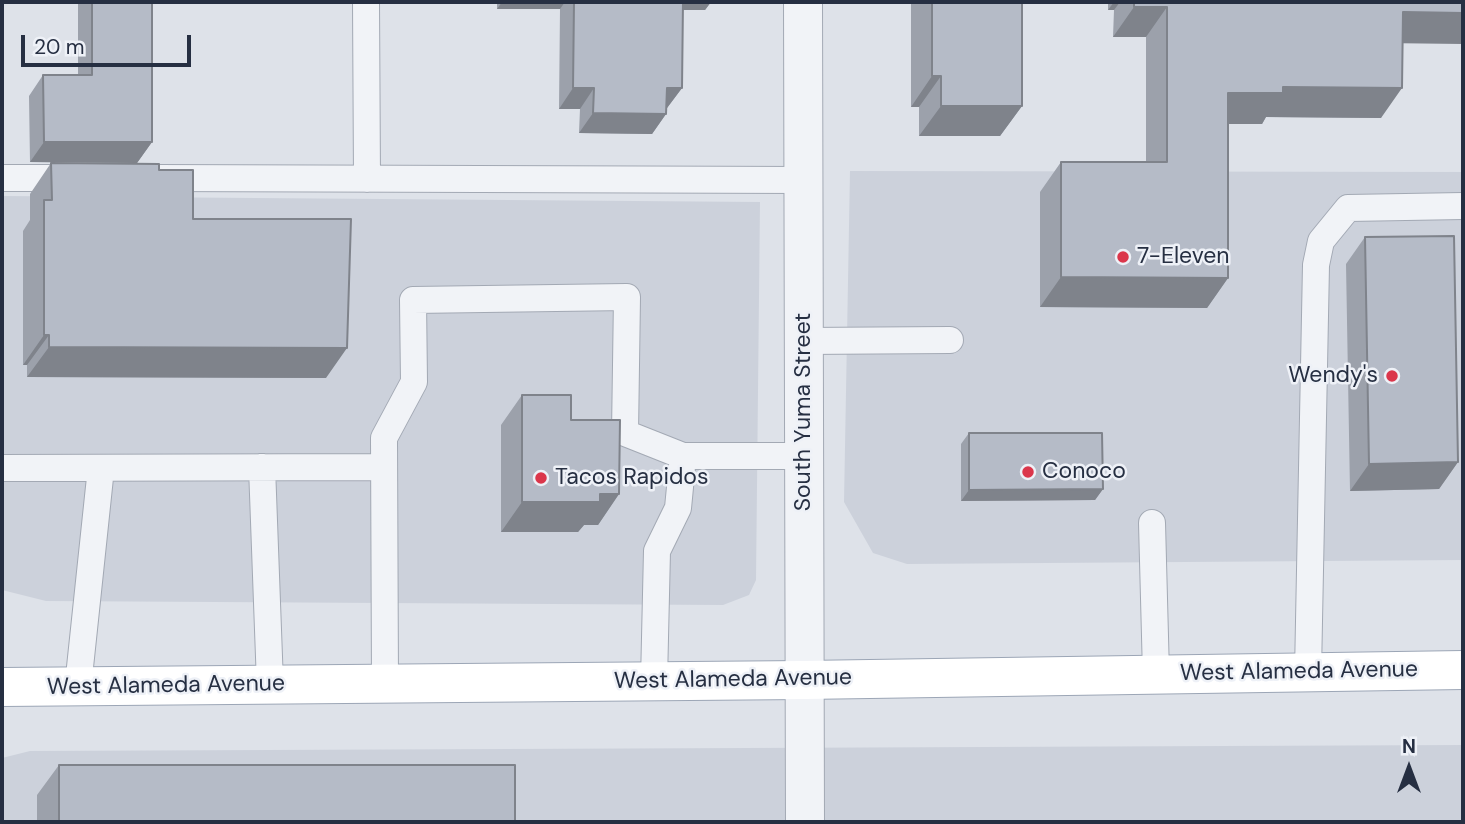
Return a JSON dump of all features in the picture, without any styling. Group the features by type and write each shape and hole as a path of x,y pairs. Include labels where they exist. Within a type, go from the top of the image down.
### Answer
{"main road":[{"name":"West Alameda Avenue","path":"2,687 804,680 1463,670"}],"street":[{"name":"South Yuma Street","path":"803,2 804,822"}],"lane":[{"path":"366,2 367,179"},
{"path":"2,178 96,178"},
{"path":"137,178 803,180"},
{"path":"1308,672 1317,265 1321,241 1348,208 1463,206"},
{"path":"385,684 384,438 414,382 413,300 627,297 625,433 683,456 804,456"},
{"path":"803,341 950,340"},
{"path":"654,681 657,551 678,508 683,456"},
{"path":"262,467 270,684"},
{"path":"2,468 384,467"},
{"path":"78,686 101,468"},
{"path":"1152,523 1156,674"}],"shaded area":[{"path":"850,171 1463,172 1463,560 907,564 873,553 844,502"},
{"path":"2,196 760,202 756,580 749,595 723,605 46,601 2,590"},
{"path":"1463,745 1463,822 2,822 2,758 30,751"}],"building":[{"path":"92,2 152,2 152,142 44,142 43,75 92,75"},
{"path":"574,2 683,2 682,88 667,88 666,114 593,113 594,88 573,88"},
{"path":"932,2 1022,2 1022,106 941,106 941,76 932,76"},
{"path":"1134,2 1463,2 1463,13 1403,12 1402,88 1283,87 1283,93 1228,93 1228,278 1061,277 1061,162 1167,162 1167,7 1134,7"},
{"path":"51,163 159,164 159,170 193,170 193,219 351,219 347,348 49,347 49,335 44,335 44,200 52,200"},
{"path":"1454,236 1458,462 1369,464 1365,237"},
{"path":"522,395 571,395 571,420 620,420 619,494 600,494 600,502 522,502"},
{"name":"Conoco","path":"969,433 1102,433 1103,489 969,490"},
{"path":"59,765 515,765 515,822 59,822"}],"place":[{"name":"7-Eleven","path":"1123,257"},
{"name":"Wendy's","path":"1392,376"},
{"name":"Conoco","path":"1028,472"},
{"name":"Tacos Rapidos","path":"541,478"}]}
